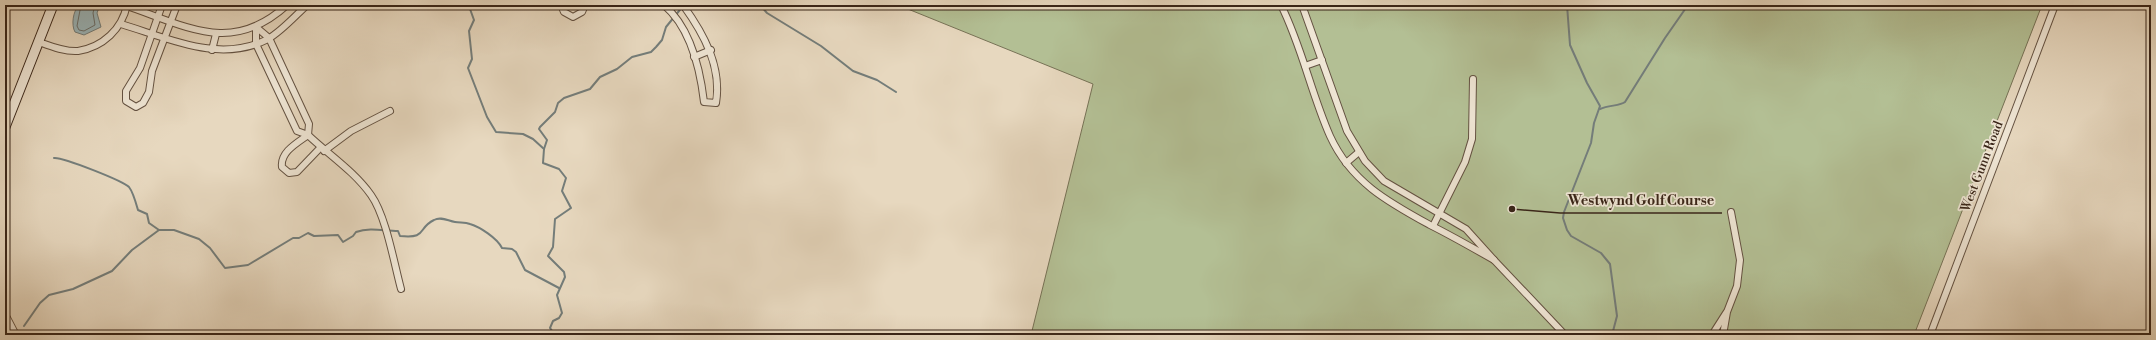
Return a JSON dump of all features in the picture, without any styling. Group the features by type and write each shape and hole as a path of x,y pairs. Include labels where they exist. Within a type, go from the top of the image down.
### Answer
{"street":[{"path":"6,123 53,5"},
{"path":"162,5 142,61 126,91 126,101 136,107 143,103 149,92 154,66 177,5"},
{"path":"38,42 58,48 77,51 102,44 121,24 127,6 201,32 216,34 238,33 256,27 272,18 287,5"},
{"path":"121,24 191,46 212,50 242,48 269,38 307,5"},
{"path":"561,5 564,12 573,17 582,12 585,5"},
{"path":"664,5 682,24 700,73 704,102 716,103 718,90 711,50 699,26 684,5"},
{"path":"1281,5 1293,29 1330,136 1346,163 1378,195 1494,260"},
{"path":"1302,5 1347,131 1359,152 1372,170 1384,181 1472,233 1494,260 1565,335"},
{"name":"West Gunn Road","path":"1930,335 2054,5"},
{"path":"256,27 269,38 310,124 308,135 285,154 281,162 282,167 289,173 297,172 322,149 390,111"},
{"path":"256,27 256,44 297,131 308,135 322,149 352,173 372,196 383,222 401,289"},
{"path":"212,50 216,34"},
{"path":"694,57 711,50"},
{"path":"1306,66 1322,60"},
{"path":"142,61 154,66"},
{"path":"1433,226 1465,162 1472,139 1473,79"},
{"path":"1346,163 1359,152"},
{"path":"1723,335 1727,312 1737,286 1740,260 1731,212"},
{"path":"1712,335 1727,312"},
{"path":"5,314 16,335"}],"green space":[{"path":"898,5 2042,5 1914,335 1031,335 1093,84"}],"water":[{"path":"79,5 100,5 97,13 101,27 84,35 75,32 73,18"}],"waterway":[{"path":"472,5 470,9 474,20 469,31 472,59 468,68 487,117 496,132 523,134 533,139 544,149"},
{"path":"760,5 767,13 821,46 853,71 877,80 896,92"},
{"path":"1567,5 1570,45 1587,83 1600,106 1594,123 1591,143 1563,218 1567,230 1571,236 1601,253 1610,264 1617,316 1612,335"},
{"path":"1600,109 1625,102 1665,38 1688,5"},
{"path":"562,335 553,332 550,328 553,321 559,318 562,313 557,295 565,277 564,272 548,256 553,247 555,219 571,208 562,191 566,178 559,169 543,163 544,149 547,140 539,129 555,112 558,103 564,98 590,89 600,77 617,69 632,57 651,52 662,40 666,27 683,6"},
{"path":"54,158 80,165 129,187 138,210 147,214 149,223 159,230 174,230 199,239 210,248 225,268 248,265 293,238 299,238 308,233 314,236 338,235 343,242 353,236 356,232 366,230 398,231 400,236 409,237 419,234 429,223 437,219 442,219 468,223 483,230 496,240 502,248 512,249 516,252 525,270 559,288"},
{"path":"24,326 40,303 49,295 73,289 112,271 132,250 159,230"}],"place":[{"name":"Westwynd Golf Course","path":"1512,209"}]}
